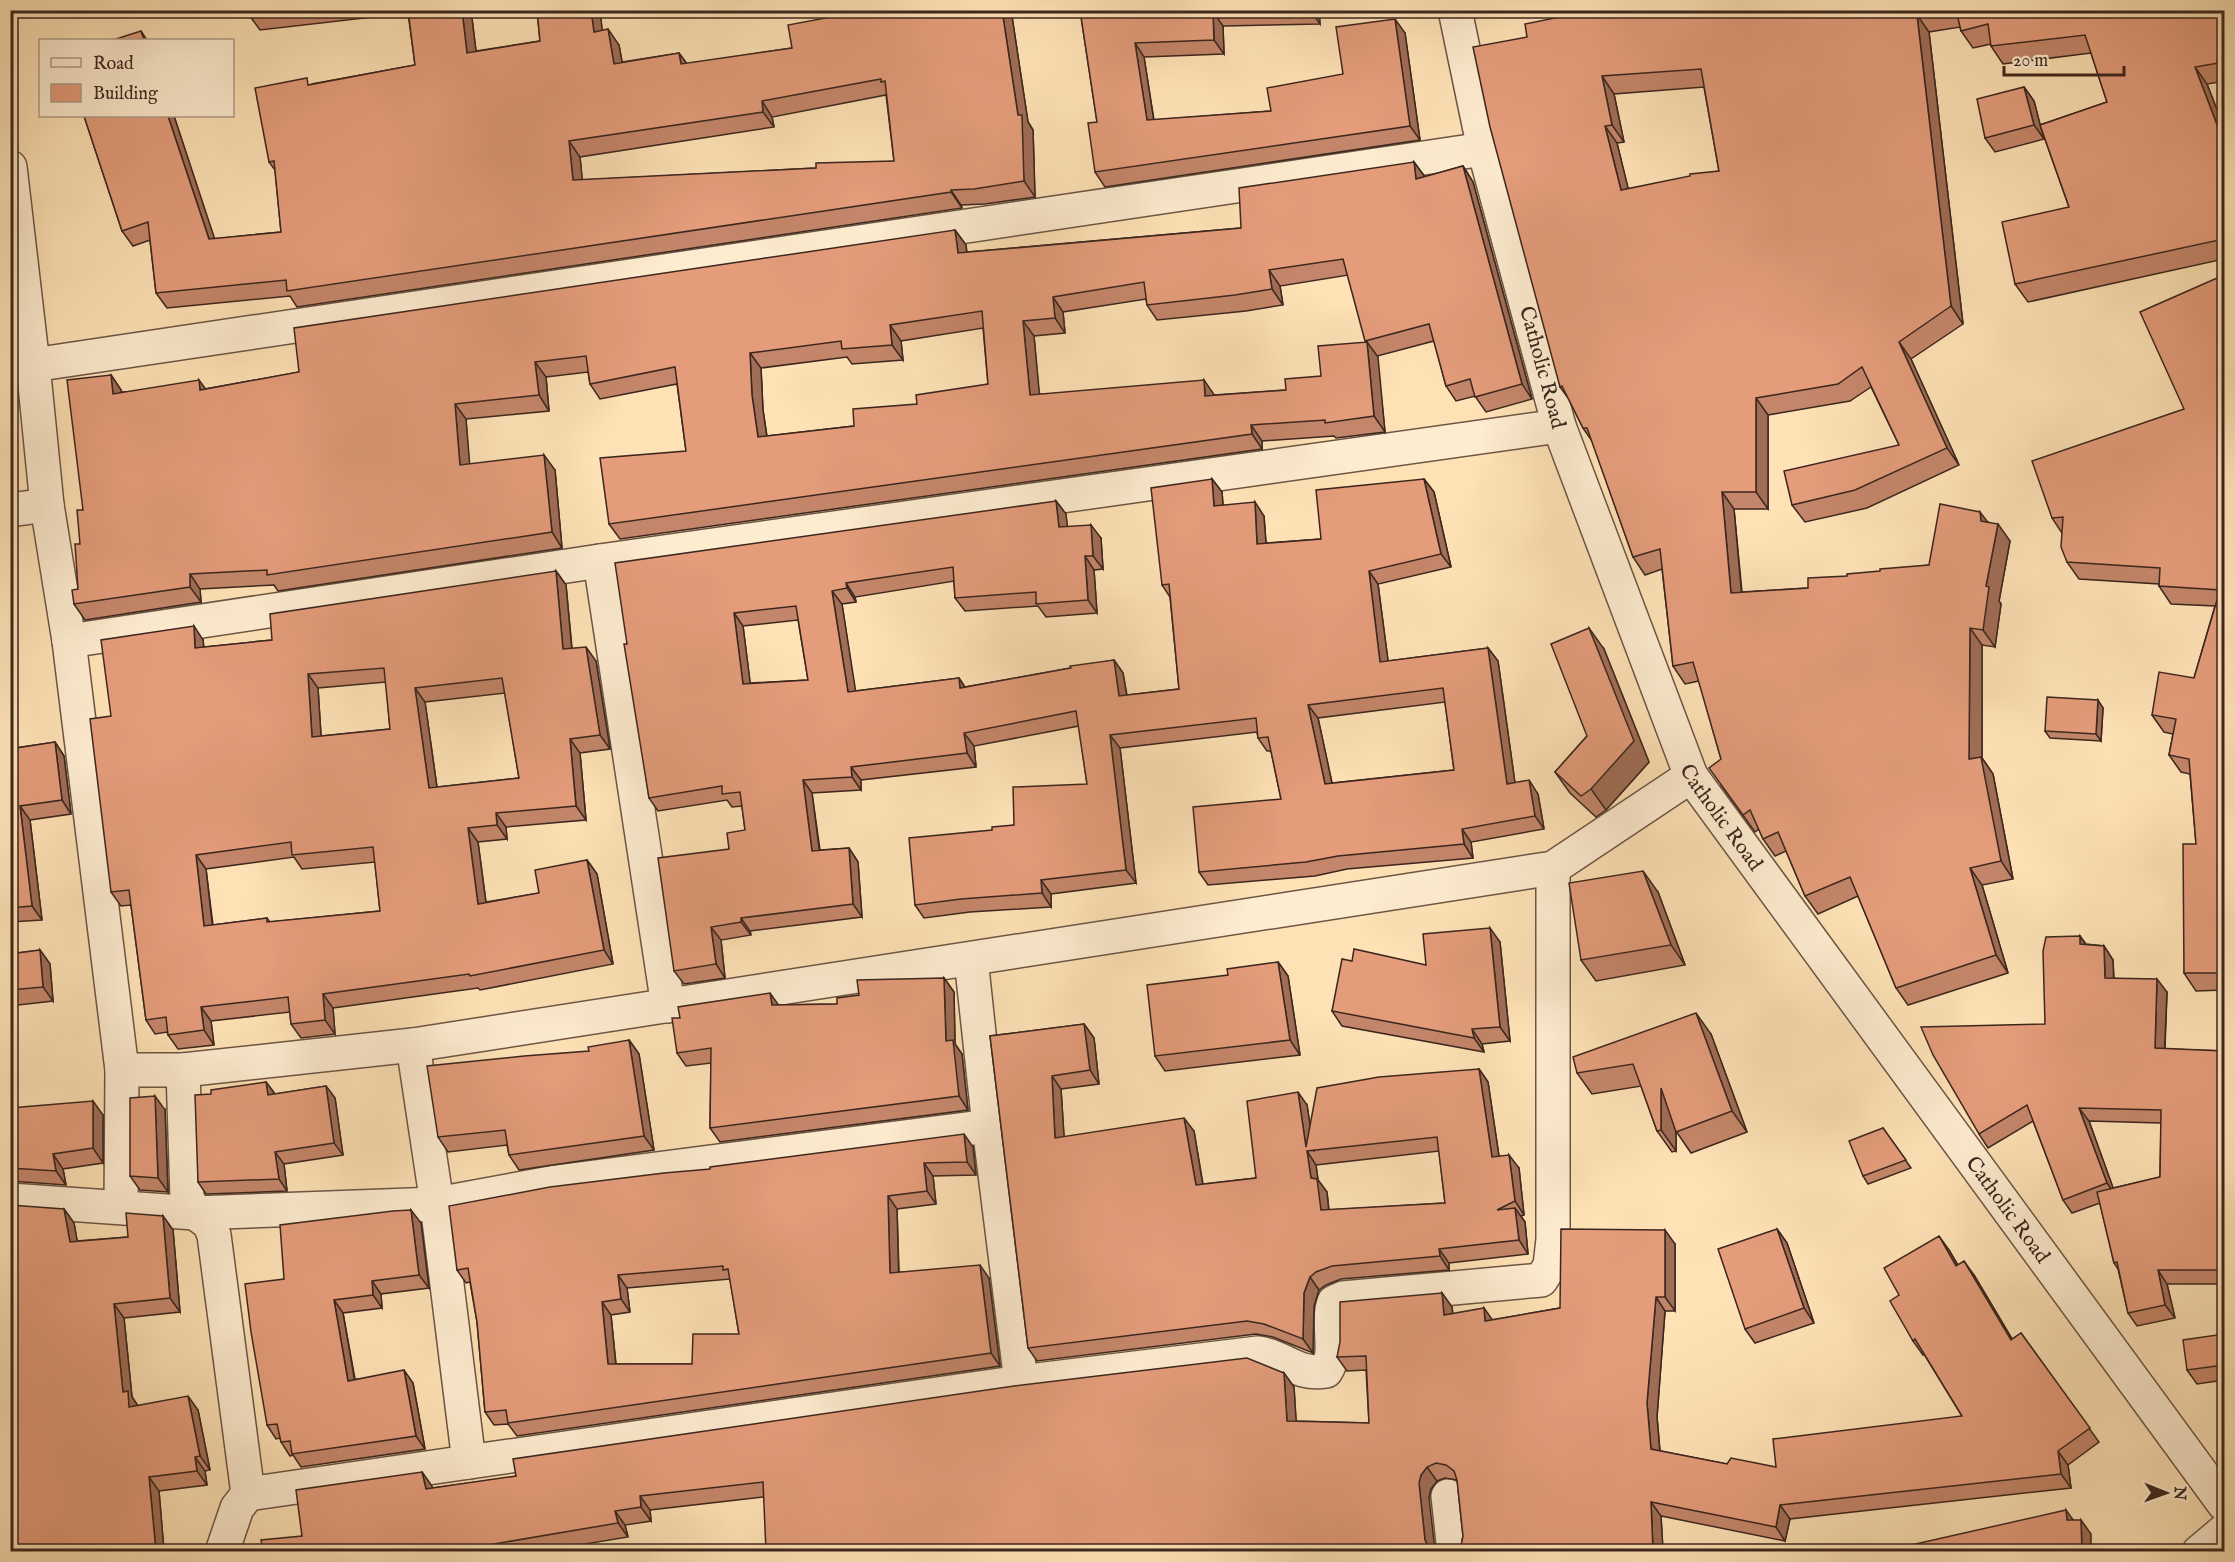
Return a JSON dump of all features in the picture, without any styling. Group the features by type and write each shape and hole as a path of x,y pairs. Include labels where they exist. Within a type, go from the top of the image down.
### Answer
{"street":[{"name":"Catholic Road","path":"1455,10 1484,149 1559,426 1691,776 2224,1504"},
{"path":"33,365 1484,149"},
{"path":"10,167 47,505 69,641 122,1070 122,1207"},
{"path":"69,641 600,561 1559,426"},
{"path":"10,510 47,505"},
{"path":"600,561 668,1006"},
{"path":"122,1070 183,1070 413,1045 1553,868 1691,776"},
{"path":"222,1551 237,1508 248,1494 1021,1382 1258,1353 1270,1354 1293,1367 1315,1373 1326,1371 1332,1363 1331,1311 1334,1302 1343,1298 1541,1280 1550,1266 1553,1239 1553,868"},
{"path":"971,958 1021,1382"},
{"path":"413,1045 437,1204 470,1462"},
{"path":"183,1070 187,1198 195,1213 209,1223 214,1235 248,1494"},
{"path":"10,1200 195,1213 437,1204 556,1182 989,1126"},
{"path":"1448,1496 1454,1551"},
{"path":"2199,1551 2224,1531"}],"building":[{"path":"249,10 285,10 249,15"},
{"path":"408,10 462,10 467,53 540,41 537,10 591,10 594,32 608,29 614,64 679,53 681,64 792,48 788,25 868,10 1002,10 1018,115 1022,115 1024,181 974,189 951,190 951,192 287,291 286,280 156,293 148,222 122,231 84,117 168,117 209,239 281,232 274,161 269,162 255,88 307,78 308,85 415,65","holes":["881,79 881,82 885,81 894,161 816,163 816,168 573,180 569,141 763,112 762,101"]},
{"path":"1080,10 1278,10 1213,12 1214,40 1135,43 1147,120 1271,111 1267,88 1343,74 1336,27 1395,19 1410,126 1095,172 1088,123 1097,122"},
{"path":"1594,10 1941,10 1917,15 1951,306 1899,342 1947,448 1855,490 1792,505 1784,471 1899,445 1862,367 1838,384 1756,398 1756,492 1722,492 1731,593 1808,588 1808,578 1847,576 1847,574 1880,571 1880,569 1929,565 1940,504 1980,512 1981,521 1998,524 1986,586 1989,587 1983,630 1970,628 1969,759 1981,757 2001,861 1970,868 1996,955 1896,988 1850,877 1805,896 1778,832 1763,839 1750,810 1743,815 1709,768 1721,759 1693,662 1673,666 1660,549 1633,557 1587,428 1583,428 1562,386 1560,387 1490,127 1473,47 1527,37 1525,24","holes":["1701,69 1719,171 1690,174 1690,176 1621,190 1605,126 1612,125 1602,76"]},
{"path":"1956,10 2224,10 2224,62 2195,67 2224,143 2224,239 2015,284 2002,222 2069,207 2040,125 2107,102 2085,35 1991,46 1988,24 1961,31"},
{"path":"141,31 144,39 116,39"},
{"path":"2024,87 2034,125 1985,138 1977,99"},
{"path":"1414,162 1416,179 1463,166 1522,384 1475,397 1470,379 1446,386 1429,324 1365,341 1343,259 1269,270 1272,289 1235,295 1147,305 1144,282 1053,297 1055,318 1023,321 1030,395 1204,380 1205,396 1286,390 1285,379 1321,376 1318,346 1367,342 1374,416 1325,423 1325,420 1251,425 1252,434 609,524 600,458 686,451 675,367 590,384 586,356 535,362 539,395 455,404 460,465 544,455 552,532 267,575 267,570 190,574 190,587 74,604 72,590 78,589 75,544 80,544 77,510 83,510 67,380 111,375 113,394 199,380 200,390 299,372 294,328 955,230 958,253 1241,228 1239,188","holes":["982,311 988,384 916,395 917,404 853,409 854,426 758,437 752,395 750,353 841,341 842,349 892,345 890,325"]},
{"path":"2224,275 2224,973 2184,973 2183,844 2196,844 2189,759 2169,755 2176,719 2152,715 2159,672 2194,678 2220,590 2159,586 2160,568 2067,562 2061,547 2063,517 2052,518 2032,461 2184,409 2140,312"},
{"path":"1212,479 1214,506 1255,502 1257,544 1321,539 1316,490 1424,479 1441,554 1369,571 1380,662 1488,648 1507,784 1529,780 1535,816 1462,829 1464,844 1199,872 1193,807 1281,799 1268,737 1258,738 1256,718 1110,735 1126,870 1041,880 1042,893 915,905 909,838 992,830 992,827 1014,825 1013,787 1087,784 1076,711 964,733 967,753 851,767 852,777 803,780 812,851 849,848 853,904 741,918 741,922 711,927 716,964 674,971 658,858 729,849 727,833 745,830 740,792 722,794 722,786 649,798 624,644 627,644 615,563 1056,501 1059,527 1091,525 1093,556 1085,556 1088,600 1036,604 1036,592 955,598 953,567 846,583 847,588 832,591 848,692 959,678 960,688 1071,668 1070,666 1114,660 1119,696 1179,689 1169,584 1162,585 1151,488","holes":["796,606 808,680 743,684 734,613","1443,688 1454,770 1325,784 1308,705"]},
{"path":"556,571 563,649 586,647 600,735 570,739 576,806 496,813 497,825 468,828 478,904 539,893 535,870 587,860 604,950 470,976 469,974 323,994 325,1020 291,1024 288,997 201,1007 204,1030 168,1035 166,1017 146,1020 129,890 111,892 90,719 111,716 101,640 194,626 195,648 272,640 270,614","holes":["384,668 390,729 312,737 308,674","502,678 519,778 429,788 415,688","291,842 292,855 373,847 380,911 267,922 267,918 204,926 196,855"]},
{"path":"1589,628 1634,741 1591,789 1581,796 1555,772 1587,736 1551,644"},
{"path":"2047,697 2098,700 2096,734 2045,731"},
{"path":"55,742 62,800 20,806 32,906 10,908 10,749"},
{"path":"1643,871 1671,945 1581,960 1569,883"},
{"path":"1490,928 1500,1027 1472,1029 1474,1038 1332,1011 1342,959 1352,961 1354,949 1426,965 1423,934"},
{"path":"2080,936 2080,944 2104,946 2105,978 2157,979 2155,1048 2224,1051 2224,1270 2158,1270 2165,1305 2128,1313 2117,1262 2114,1263 2097,1192 2160,1177 2161,1110 2079,1108 2107,1183 2063,1200 2027,1105 1979,1134 1933,1055 1921,1027 2045,1024 2043,951 2046,937"},
{"path":"40,950 43,987 10,990 10,954"},
{"path":"1278,962 1290,1040 1155,1056 1147,985 1228,975 1227,969"},
{"path":"944,978 946,1041 953,1040 959,1096 710,1128 711,1048 677,1053 672,1018 680,1018 678,1007 770,993 772,1005 837,1004 837,998 859,995 857,980"},
{"path":"1696,1013 1732,1111 1676,1132 1661,1088 1661,1130 1657,1131 1633,1064 1577,1073 1573,1057"},
{"path":"1084,1024 1090,1070 1052,1076 1055,1138 1184,1118 1196,1185 1256,1178 1247,1101 1298,1092 1306,1147 1317,1088 1379,1077 1479,1069 1492,1157 1509,1155 1515,1201 1497,1210 1515,1208 1519,1240 1439,1249 1440,1256 1332,1266 1316,1272 1310,1277 1304,1293 1303,1339 1264,1324 1247,1321 1028,1348 990,1036","holes":["1437,1137 1445,1203 1321,1210 1317,1179 1311,1178 1307,1151"]},
{"path":"629,1040 644,1136 509,1155 505,1130 438,1137 427,1066 589,1051 588,1047"},
{"path":"266,1082 268,1095 326,1086 334,1143 275,1152 279,1179 198,1182 195,1095 211,1094 211,1090"},
{"path":"155,1096 158,1178 130,1176 130,1098"},
{"path":"93,1101 93,1148 53,1154 56,1171 10,1168 10,1108"},
{"path":"1883,1128 1906,1160 1863,1176 1849,1141"},
{"path":"964,1134 967,1162 924,1163 927,1191 888,1196 890,1273 980,1265 991,1353 508,1423 506,1410 485,1412 477,1322 468,1268 457,1270 449,1206 550,1187 710,1169 710,1167","holes":["723,1266 723,1270 728,1269 739,1334 693,1334 692,1364 608,1364 602,1302 621,1299 618,1275"]},
{"path":"10,1205 64,1209 70,1242 128,1237 126,1213 163,1216 170,1298 114,1304 123,1392 128,1391 129,1407 188,1396 200,1456 195,1457 197,1471 149,1477 156,1551 10,1551 10,1502 15,1501 10,1472"},
{"path":"411,1210 419,1275 372,1281 373,1295 334,1300 348,1381 404,1370 416,1436 292,1454 290,1441 281,1442 277,1424 267,1425 245,1284 284,1279 280,1225"},
{"path":"1561,1229 1665,1230 1665,1297 1656,1297 1647,1403 1651,1449 1727,1464 1731,1458 1776,1467 1773,1439 1962,1416 1890,1301 1899,1295 1884,1268 1939,1236 1956,1266 1964,1261 2011,1340 2021,1333 2090,1428 2058,1451 2061,1474 1780,1505 1776,1527 1651,1502 1653,1551 1456,1551 1461,1546 1463,1536 1457,1480 1454,1471 1446,1465 1436,1463 1427,1467 1419,1483 1425,1540 1432,1551 766,1551 763,1482 640,1496 641,1507 615,1511 618,1523 488,1545 489,1551 263,1551 261,1540 302,1536 296,1490 422,1472 426,1489 516,1476 513,1459 1014,1386 1247,1358 1284,1373 1287,1421 1369,1423 1366,1356 1337,1357 1340,1342 1340,1302 1442,1293 1444,1315 1484,1308 1485,1321 1560,1308"},
{"path":"1777,1229 1804,1308 1745,1329 1718,1249"},
{"path":"2224,1334 2224,1365 2187,1370 2183,1340"},
{"path":"2066,1510 2067,1520 2081,1520 2082,1551 1889,1550"}]}
